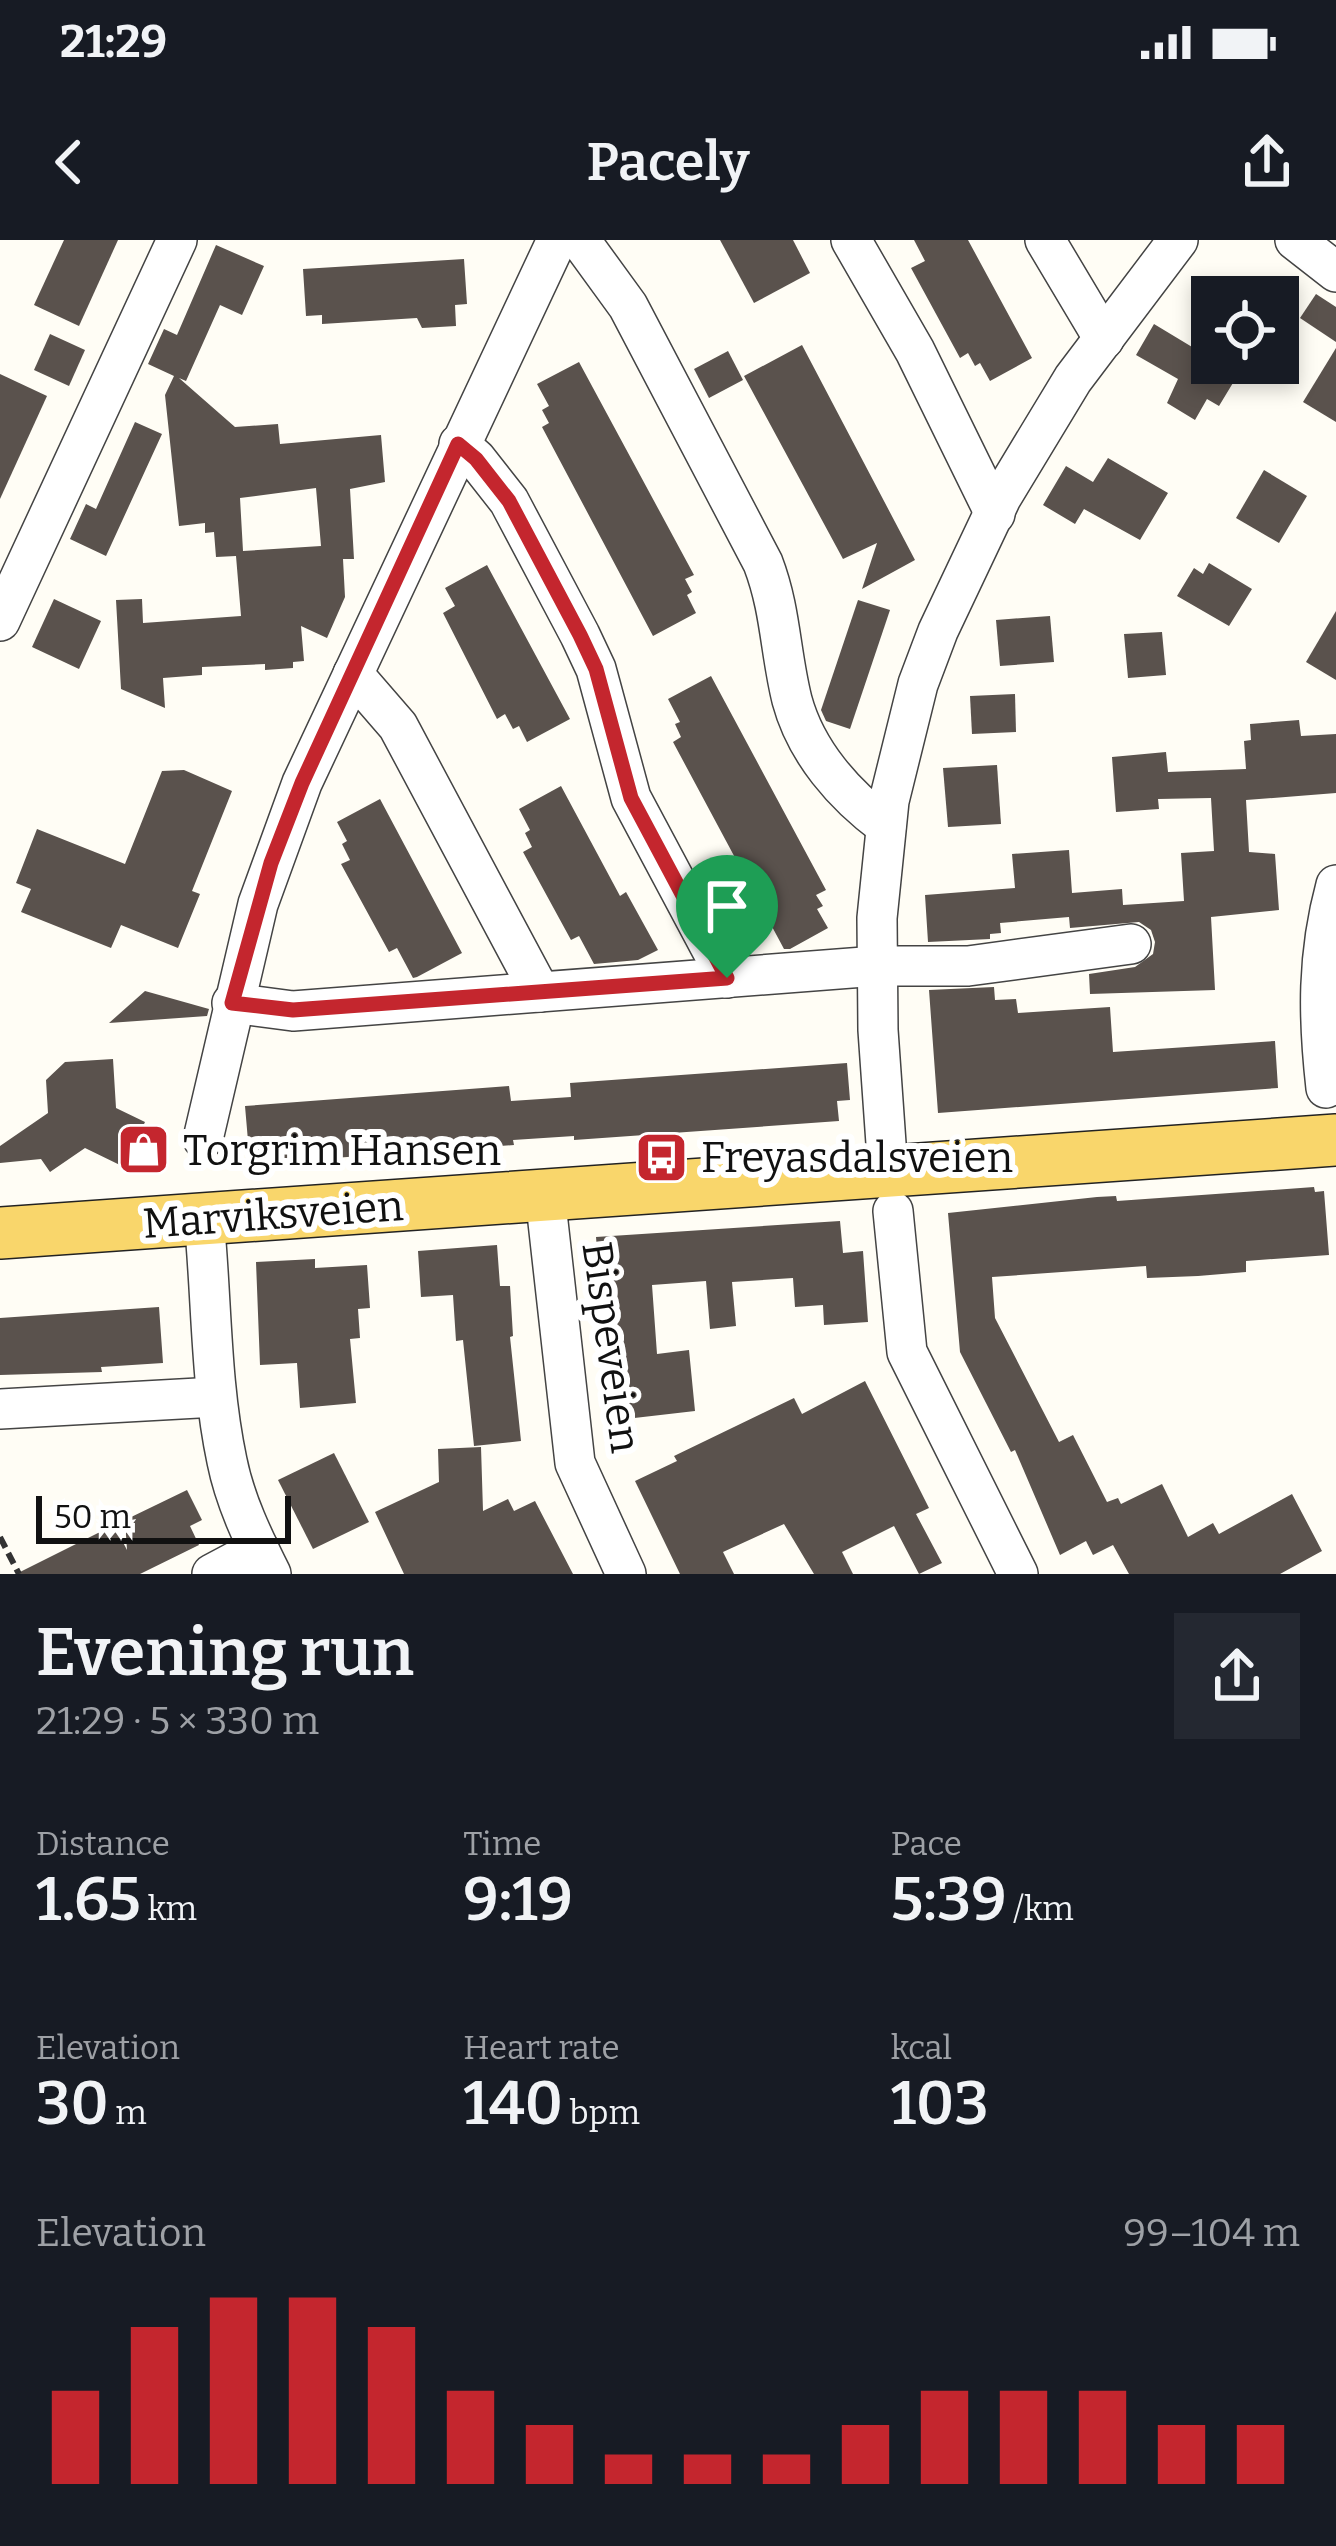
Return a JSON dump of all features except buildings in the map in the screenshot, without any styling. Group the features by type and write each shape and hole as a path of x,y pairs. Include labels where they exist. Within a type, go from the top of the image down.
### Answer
{"main road":[{"name":"Marviksveien","path":"0,1233 545,1195 891,1191 1336,1140"}],"street":[{"path":"0,621 177,240"},
{"path":"202,1139 232,1003 271,863 302,783 557,240"},
{"path":"580,240 628,306 764,562 778,602 793,704 807,737 826,769 857,804 886,826"},
{"path":"1045,240 1103,339"},
{"path":"1018,1574 907,1352 891,1191 878,966 886,826 901,740 918,684 994,514 1073,379 1178,240"},
{"path":"1295,240 1336,272"},
{"path":"854,245 915,351 994,514"},
{"path":"458,444 490,476 520,522 596,669 631,798 727,978"},
{"path":"353,674 398,726 540,992"},
{"path":"1326,1088 1318,976 1336,885"},
{"path":"232,1003 293,1010 878,966 968,966 1131,944"},
{"name":"Bispeveien","path":"545,1195 574,1463 626,1574"},
{"path":"204,1219 216,1397 227,1463 265,1562 212,1574"},
{"path":"0,1409 216,1397"}],"path":[{"path":"0,1537 19,1574"}],"place":[{"name":"Torgrim Hansen","path":"144,1150"},
{"name":"Freyasdalsveien","path":"662,1157"}],"route":[{"path":"458,444 509,501 580,635 596,669 631,798 727,978 293,1010 232,1003 271,863 302,783 458,444"}]}
